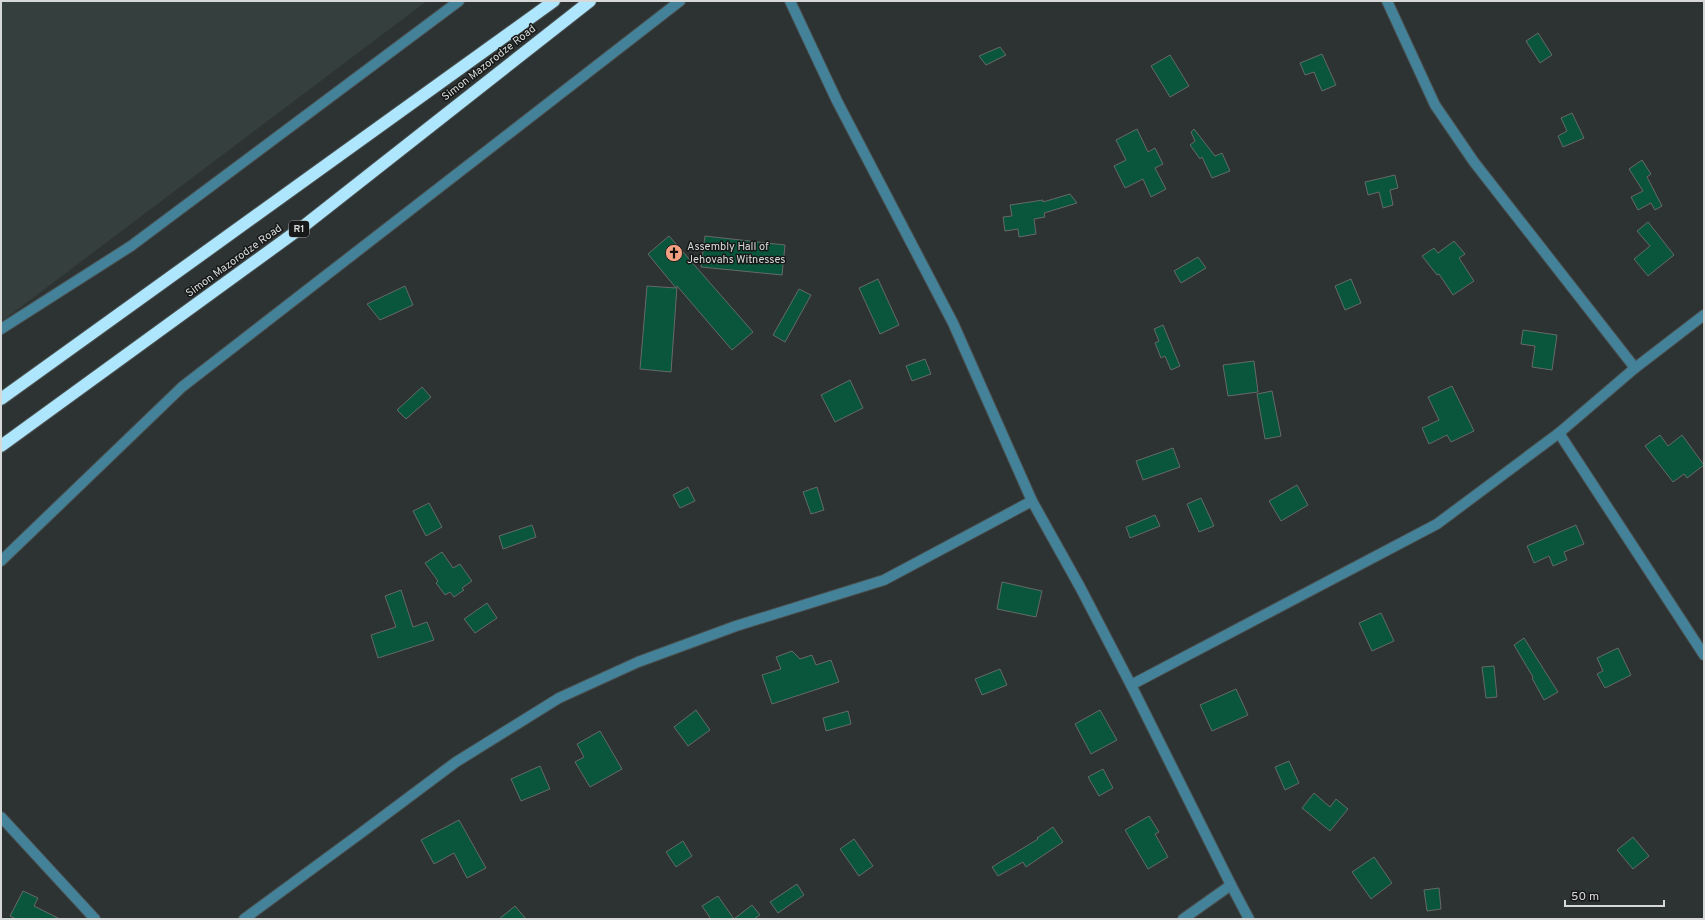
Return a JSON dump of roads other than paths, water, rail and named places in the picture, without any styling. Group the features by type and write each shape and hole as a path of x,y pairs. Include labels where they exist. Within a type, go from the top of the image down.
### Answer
{"highway":[{"name":"Simon Mazorodze Road","path":"1,399 554,1"},
{"name":"Simon Mazorodze Road","path":"1,446 305,225 590,1"}],"street":[{"path":"1,329 131,246 459,1"},
{"path":"1,561 182,387 680,1"},
{"path":"790,1 837,100 953,323 1032,501 1131,685 1249,919"},
{"path":"1387,1 1435,105 1444,120 1474,162 1635,368"},
{"path":"1131,685 1437,524 1559,433 1635,368 1704,315"},
{"path":"1559,433 1704,655"},
{"path":"244,919 456,762 558,698 638,662 736,626 884,580 1032,501"},
{"path":"1,817 95,919"},
{"path":"1182,919 1231,884"}],"place":[{"name":"Assembly Hall of Jehovahs Witnesses","path":"674,253"}]}
